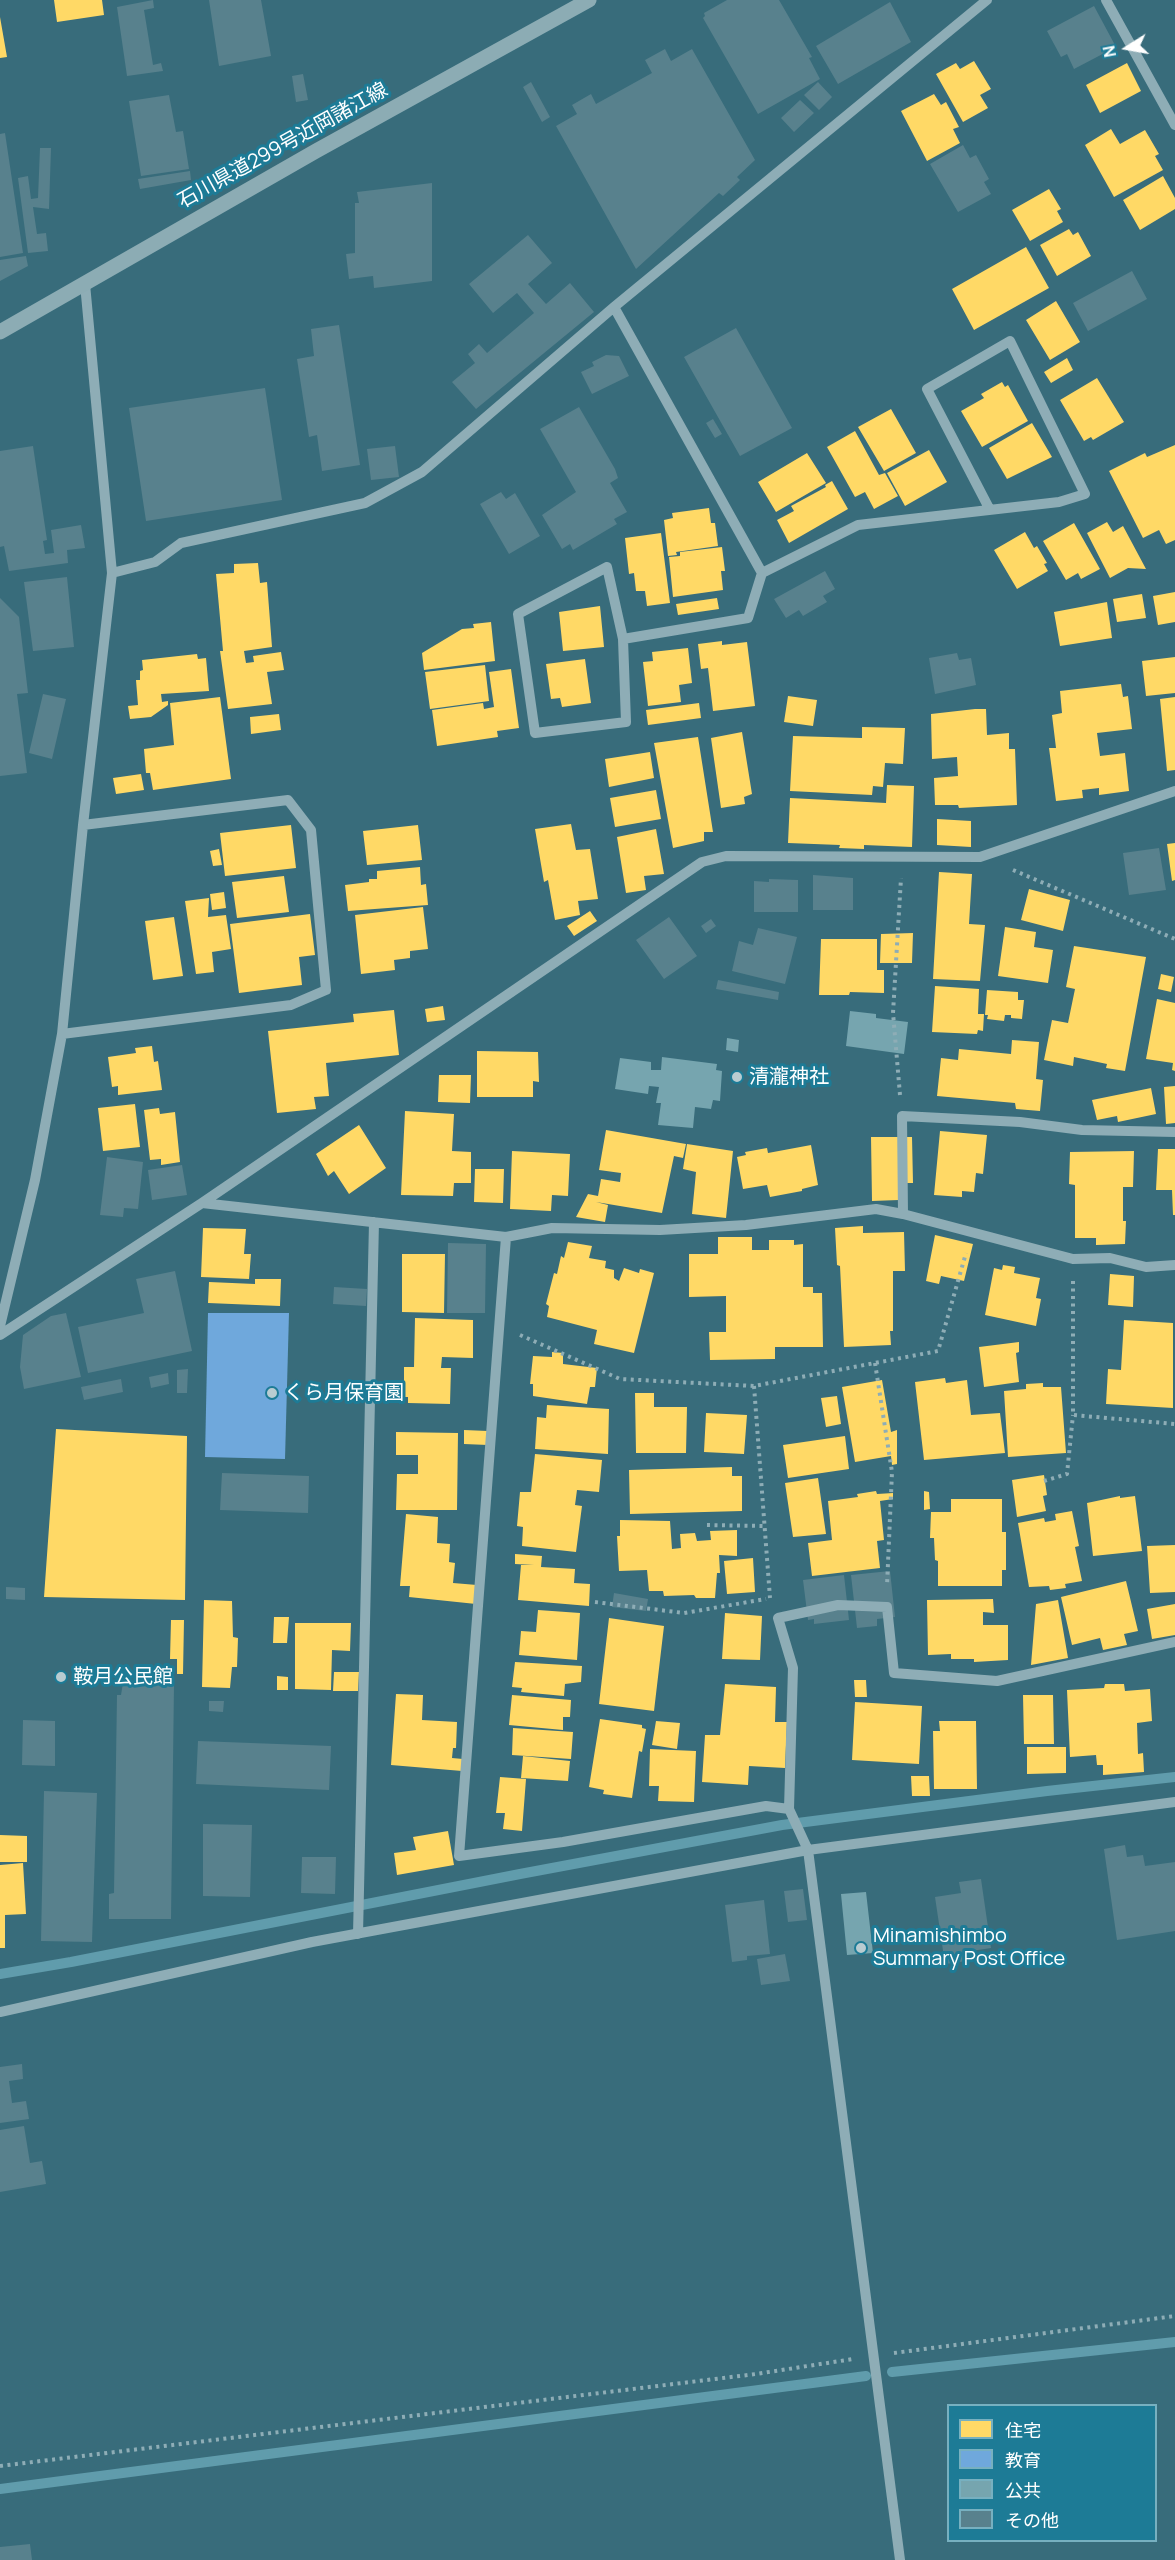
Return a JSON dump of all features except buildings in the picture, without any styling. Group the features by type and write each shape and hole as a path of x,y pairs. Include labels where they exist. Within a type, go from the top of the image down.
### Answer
{"main road":[{"name":"石川県道299号近岡諸江線","path":"0,332 316,151 589,0"}],"street":[{"path":"112,573 155,562 181,543 365,503 422,472 614,307 987,0"},
{"path":"1106,0 1175,125"},
{"path":"0,1326 36,1180 62,1035 112,573 85,284"},
{"path":"614,307 762,573"},
{"path":"623,639 748,618 762,573 858,525 990,510 1059,502 1085,494 1010,341 927,389 990,510"},
{"path":"607,567 623,639 626,722 535,733 518,614 607,567"},
{"path":"0,1335 202,1203 702,862 726,856 980,856 1175,791"},
{"path":"62,1035 291,1005 326,990 311,830 288,800 83,825"},
{"path":"903,1214 902,1116 1020,1122 1082,1130 1175,1132"},
{"path":"202,1203 506,1237 552,1228 660,1230 746,1225 876,1209 1073,1259 1110,1257 1146,1267 1175,1265"},
{"path":"358,1934 374,1222"},
{"path":"506,1237 459,1856 564,1842 766,1806 789,1809"},
{"path":"900,2560 808,1850 789,1809 793,1668 778,1618 838,1605 887,1606 894,1673 997,1681 1175,1642"},
{"path":"0,2012 358,1934 808,1850 1175,1802"}],"path":[{"path":"902,856 892,1013 902,1116"},
{"path":"980,856 1175,939"},
{"path":"499,1326 620,1379 754,1386 938,1351 972,1232"},
{"path":"1044,1481 1067,1474 1073,1415 1073,1259"},
{"path":"875,1363 892,1472 887,1606"},
{"path":"754,1386 770,1598 778,1618"},
{"path":"1073,1415 1175,1424"},
{"path":"707,1525 764,1526"},
{"path":"595,1602 684,1613 770,1598"},
{"path":"0,2466 756,2374 874,2355 1175,2316"}],"waterway":[{"path":"0,1974 782,1825 1175,1777"},
{"path":"892,2372 1175,2342"},
{"path":"0,2489 866,2376"}],"place":[{"name":"清瀧神社","path":"737,1077"},
{"name":"くら月保育園","path":"272,1393"},
{"name":"鞍月公民館","path":"61,1677"},
{"name":"Minamishimbo Summary Post Office","path":"861,1948"}]}
